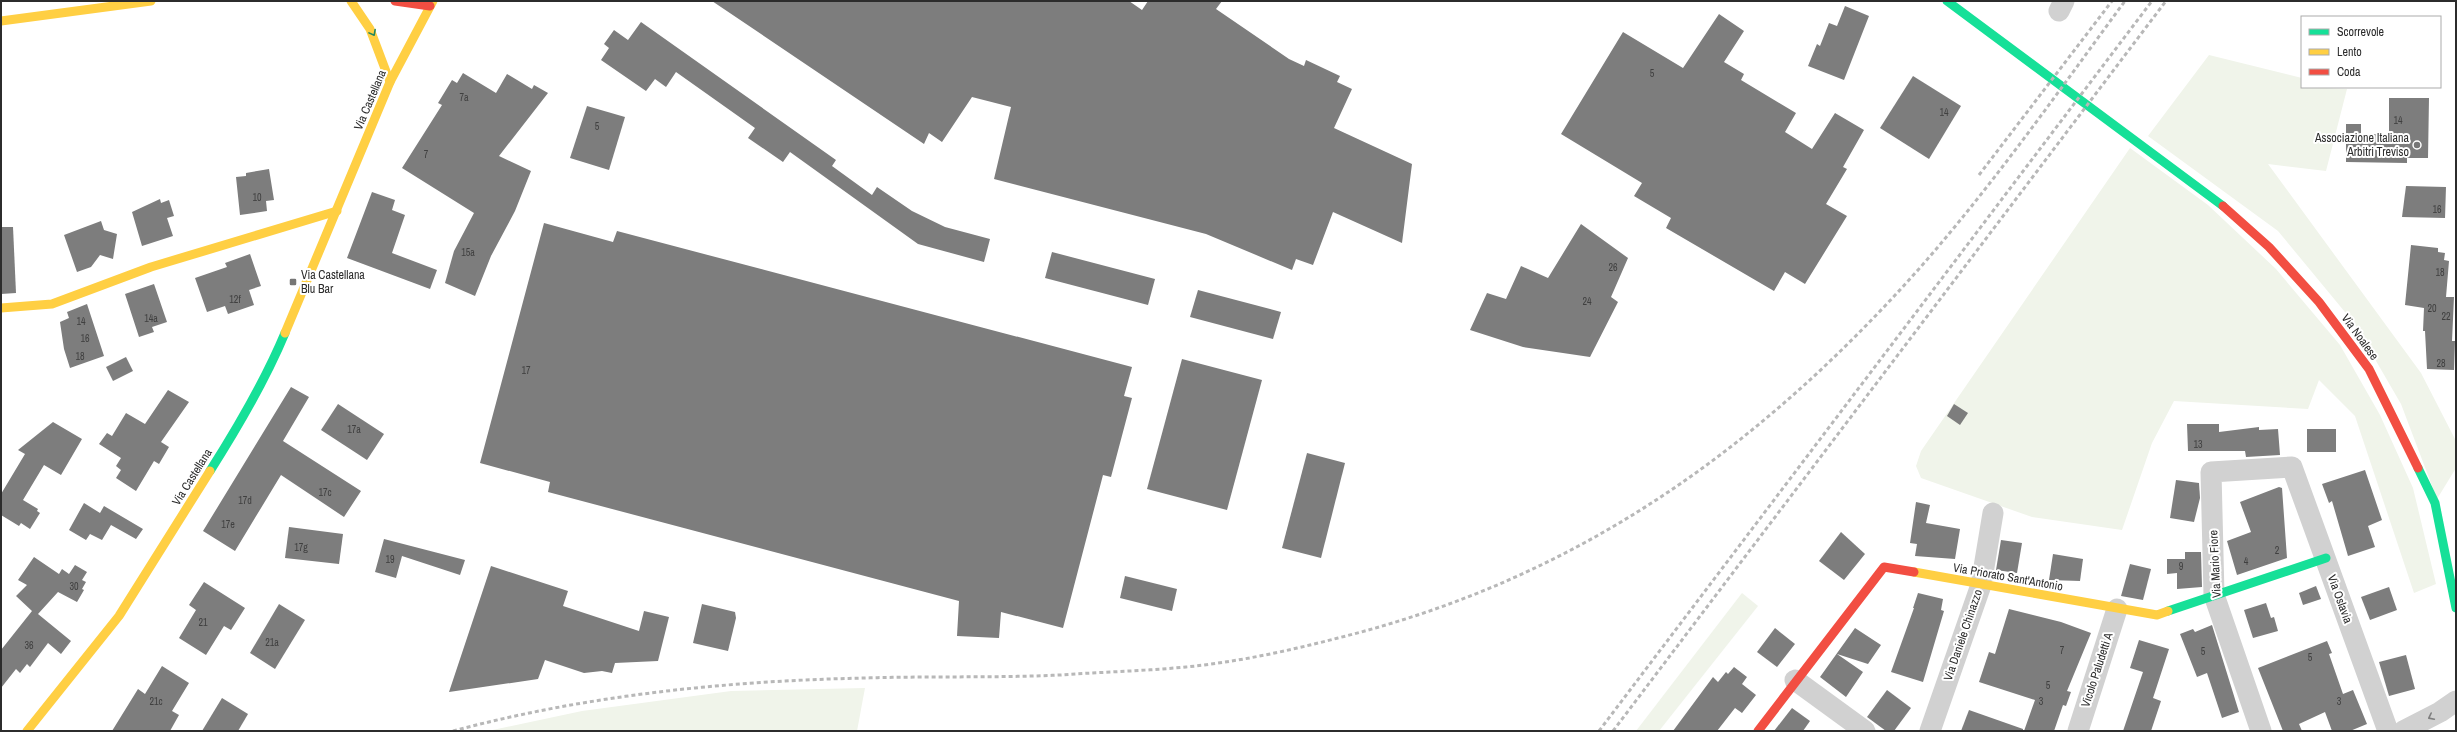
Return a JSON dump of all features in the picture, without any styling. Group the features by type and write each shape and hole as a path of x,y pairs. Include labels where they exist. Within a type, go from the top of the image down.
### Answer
{"main road":[{"path":"1,21 80,5 151,1"},
{"path":"351,1 363,15 376,39 390,82"},
{"path":"395,1 431,3"},
{"name":"Via Noalese","path":"1947,1 2025,61 2211,195 2269,247 2319,302 2369,369 2435,504 2456,608"},
{"name":"Via Castellana","path":"26,731 119,616 233,435 276,356 390,82 431,3"},
{"path":"1,308 52,304 151,267 337,211"},
{"name":"Via Priorato Sant'Antonio","path":"1758,731 1795,680 1884,567 2157,615 2326,558"}],"street":[{"name":"Via Oslavia","path":"2292,467 2388,731"},
{"name":"Via Mario Fiore","path":"2261,731 2214,596 2211,472 2292,467"},
{"name":"Via Daniele Chinazzo","path":"1930,731 1981,585 1993,513"},
{"name":"Vicolo Paludetti A","path":"2078,731 2117,609"},
{"path":"1795,680 1865,731"},
{"path":"2403,731 2440,712 2456,701"}],"shaded area":[{"path":"2209,55 2301,78 2301,88 2347,89 2326,171 2268,164 2421,373 2456,441 2456,468 2437,499 2401,404 2354,323 2278,231 2148,136"},
{"path":"2130,148 2208,205 2276,269 2340,345 2380,415 2413,488 2436,584 2414,593 2355,416 2319,380 2308,409 2174,401 2152,443 2122,530 2032,517 1921,478 1916,466 1921,451"},
{"path":"1742,593 1758,606 1659,731 1636,731"},
{"path":"865,688 857,731 488,731 582,711 731,691"}],"building":[{"path":"712,1 1129,1 1142,10 1148,1 1222,1 1216,9 1289,59 1304,66 1306,60 1340,76 1337,82 1352,89 1334,128 1412,164 1402,243 1333,212 1313,265 1296,259 1292,270 1206,234 994,179 1011,107 972,97 942,142 929,133 924,144"},
{"path":"1845,6 1869,16 1844,80 1808,66 1817,44 1820,46 1829,23 1837,26"},
{"path":"1719,14 1744,31 1724,62 1744,74 1741,80 1796,113 1785,132 1812,149 1835,113 1864,130 1843,167 1847,169 1826,204 1847,216 1805,284 1785,272 1774,291 1666,228 1671,218 1634,196 1642,183 1561,134 1623,32 1683,68"},
{"path":"641,22 836,160 832,166 872,195 877,187 912,211 945,227 990,239 984,262 918,244 790,152 783,162 748,138 755,128 676,72 666,87 655,79 646,91 601,60 609,48 604,44 614,30 628,40"},
{"path":"463,73 496,93 507,74 532,89 534,85 548,93 499,156 531,171 515,211 491,256 475,296 445,283 454,251 474,213 402,168 442,105 438,103 452,80 457,83"},
{"path":"1913,76 1961,106 1929,159 1880,128"},
{"path":"2389,98 2429,98 2428,158 2407,158 2407,163 2346,162 2346,124 2361,124 2361,134 2389,134"},
{"path":"587,106 625,117 609,170 570,158"},
{"path":"269,169 274,200 266,201 267,211 240,215 236,177 246,176 246,173"},
{"path":"2406,186 2446,187 2445,218 2402,217"},
{"path":"372,192 395,200 392,210 405,215 392,253 437,270 430,289 347,258"},
{"path":"160,199 161,203 169,200 174,216 167,218 173,236 142,246 132,212"},
{"path":"101,221 104,230 117,234 113,259 100,255 91,267 77,272 64,235"},
{"path":"544,223 613,242 617,231 1132,367 1124,396 1132,398 1111,477 1103,475 1063,628 1001,612 999,638 957,636 959,601 548,492 550,482 480,463"},
{"path":"1581,224 1628,258 1611,297 1618,302 1590,357 1523,347 1470,330 1487,293 1506,299 1521,266 1548,278"},
{"path":"1,227 13,227 16,293 1,294"},
{"path":"2411,245 2438,248 2438,252 2445,253 2444,260 2449,261 2446,297 2454,297 2452,341 2455,341 2454,370 2427,369 2425,331 2423,331 2424,308 2405,305"},
{"path":"1052,252 1155,279 1148,305 1045,278"},
{"path":"250,254 261,286 249,290 254,305 228,314 225,306 207,312 195,278 227,267 225,263"},
{"path":"154,284 167,322 152,327 154,332 139,337 125,294"},
{"path":"1198,290 1281,312 1273,339 1190,317"},
{"path":"87,304 104,356 70,368 64,349 60,322 69,318 67,312"},
{"path":"126,357 133,371 113,381 106,367"},
{"path":"1182,359 1262,380 1227,510 1147,489"},
{"path":"291,387 309,397 283,441 361,491 344,517 281,475 235,551 203,531"},
{"path":"168,390 189,402 161,442 169,447 159,464 154,461 136,491 116,478 121,470 116,466 121,458 99,444 107,433 112,436 126,413 145,424"},
{"path":"338,404 384,434 367,460 321,430"},
{"path":"1954,404 1968,413 1960,425 1947,416"},
{"path":"53,422 82,439 61,475 44,465 23,500 38,509 37,511 40,513 30,529 21,523 19,526 1,515 1,494 25,454 18,450"},
{"path":"2187,424 2219,424 2219,432 2259,427 2259,430 2278,429 2280,455 2246,457 2245,451 2188,451"},
{"path":"2307,429 2336,429 2336,452 2307,452"},
{"path":"1307,453 1345,463 1321,558 1282,548"},
{"path":"2365,470 2382,520 2368,526 2375,547 2348,556 2332,501 2329,503 2322,484"},
{"path":"2176,480 2199,483 2200,498 2194,522 2170,518"},
{"path":"2279,487 2282,488 2287,558 2237,575 2227,541 2251,532 2240,502"},
{"path":"1916,502 1930,505 1926,523 1960,529 1955,559 1915,556 1917,544 1910,543"},
{"path":"84,503 100,513 104,506 143,529 136,539 111,525 102,540 90,534 86,540 69,530"},
{"path":"289,527 343,534 339,564 285,558"},
{"path":"1841,532 1865,554 1844,580 1819,561"},
{"path":"384,539 465,560 460,575 402,556 396,578 375,572"},
{"path":"2001,540 2022,543 2017,573 1996,570"},
{"path":"2185,552 2201,552 2202,587 2177,589 2177,573 2167,574 2167,559 2185,559"},
{"path":"2053,554 2083,559 2080,581 2049,580"},
{"path":"34,557 59,574 62,569 69,574 75,565 87,572 82,580 86,582 82,589 84,590 77,602 58,592 38,614 71,641 61,654 48,643 30,667 27,664 20,673 16,669 1,688 1,650 32,611 16,596 27,585 18,580"},
{"path":"2130,564 2151,569 2143,600 2121,596"},
{"path":"491,566 568,591 563,606 639,631 644,611 669,617 658,661 615,663 612,673 602,671 584,673 545,660 538,679 449,692"},
{"path":"1125,576 1177,589 1172,611 1120,598"},
{"path":"204,582 245,608 231,630 224,626 206,655 179,638 196,610 189,605"},
{"path":"2316,586 2321,599 2303,605 2299,593"},
{"path":"2389,587 2397,610 2370,620 2361,597"},
{"path":"1918,593 1943,599 1941,610 1944,611 1923,682 1891,672"},
{"path":"2266,603 2271,618 2274,617 2278,631 2253,638 2244,610"},
{"path":"279,604 305,620 275,669 250,653"},
{"path":"702,604 735,612 736,618 728,651 693,643"},
{"path":"2009,609 2061,622 2091,633 2067,691 2071,692 2066,706 2063,705 2054,731 2024,731 2035,700 1979,682 1989,652 1995,654"},
{"path":"2212,625 2239,712 2222,718 2207,673 2197,677 2180,634 2193,629 2195,632"},
{"path":"1775,628 1795,644 1777,667 1757,652"},
{"path":"1855,628 1881,645 1868,664 1837,654 1863,672 1846,697 1820,677"},
{"path":"2139,640 2169,649 2153,698 2161,701 2151,731 2123,731 2143,672 2130,668"},
{"path":"2327,641 2332,653 2329,654 2343,694 2353,690 2367,724 2350,731 2332,731 2325,712 2299,724 2302,731 2283,731 2258,668"},
{"path":"2406,655 2415,689 2389,696 2379,662"},
{"path":"162,666 189,683 172,711 179,715 170,731 112,731 138,689 145,694"},
{"path":"1734,667 1747,677 1742,684 1756,695 1742,713 1735,708 1717,731 1673,731 1713,677 1718,682 1726,672 1728,674"},
{"path":"1887,690 1911,708 1894,731 1886,731 1867,717"},
{"path":"222,698 248,714 238,731 202,731"},
{"path":"1792,708 1810,721 1803,731 1774,731"},
{"path":"1969,710 2023,729 2023,731 1961,731"}],"railway":[{"path":"1979,175 2112,1"},
{"path":"453,731 555,708 606,699 658,692 761,682 889,677 1060,675 1205,665 1281,652 1338,638 1425,613 1506,581 1583,543 1656,500 1726,450 1792,396 1856,335 1918,270 1946,238 1999,172 2125,1"},
{"path":"1599,731 2152,1"},
{"path":"1613,731 2166,1"}],"traffic: fast":[{"path":"1947,1 2223,206"},
{"path":"210,471 250,404 269,369 285,333"},
{"path":"2418,468 2435,503 2456,608"},
{"path":"2168,611 2326,558"}],"traffic: slow":[{"path":"1,21 151,1"},
{"path":"351,1 370,29 390,82"},
{"path":"285,333 390,82 433,1"},
{"path":"1,308 52,304 151,267 337,211"},
{"path":"27,731 119,616 210,471"},
{"path":"1914,572 2157,615 2168,611"}],"traffic: jam":[{"path":"395,1 430,6"},
{"path":"2223,206 2269,247 2319,302 2369,369 2418,468"},
{"path":"1758,731 1884,567 1914,572"}],"place":[{"name":"Associazione Italiana Arbitri Treviso","path":"2417,145"},
{"name":"Via Castellana Blu Bar","path":"293,282"}]}
